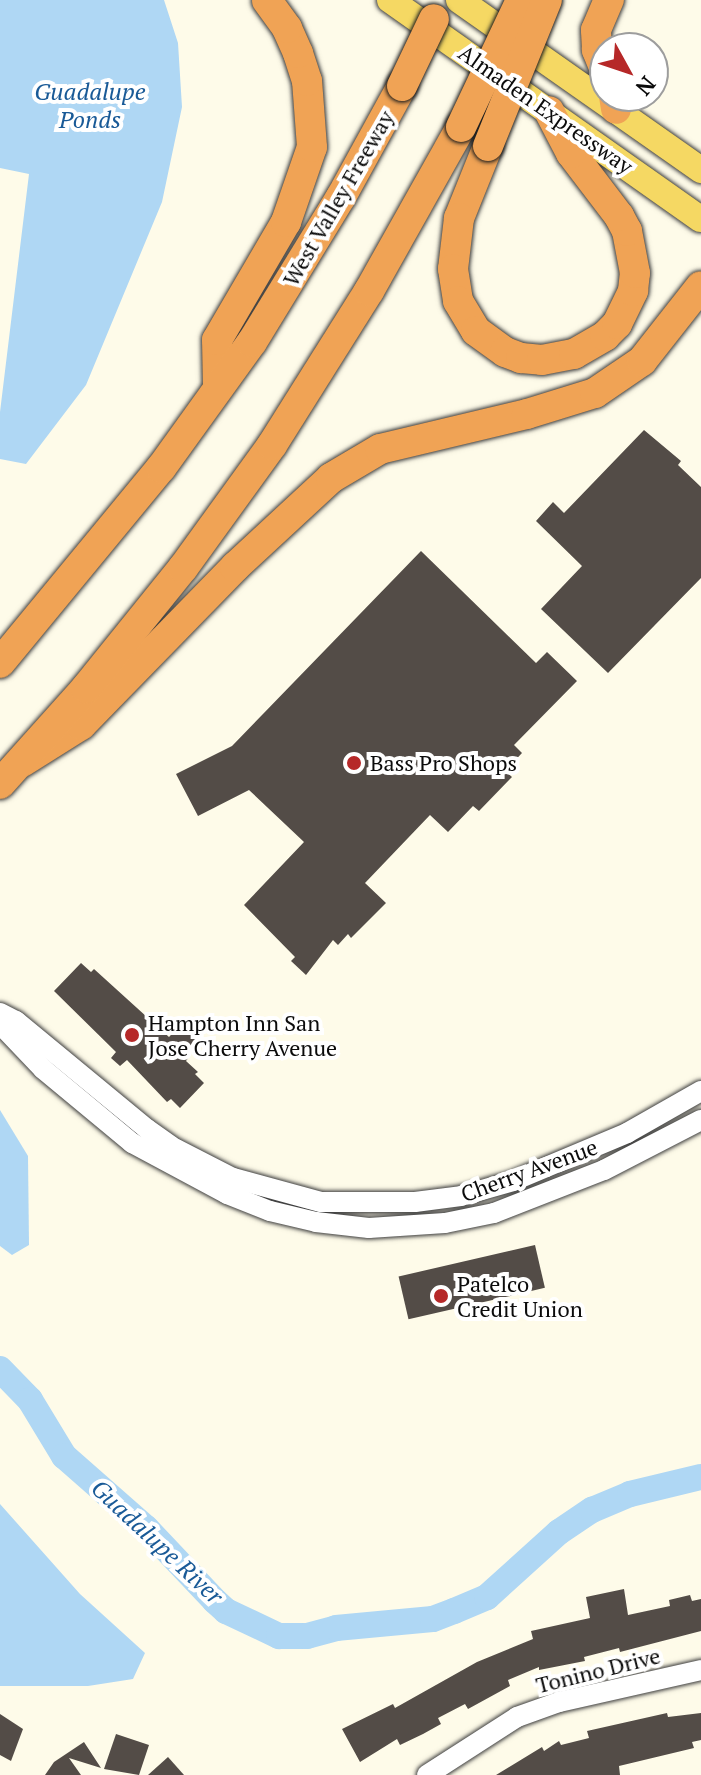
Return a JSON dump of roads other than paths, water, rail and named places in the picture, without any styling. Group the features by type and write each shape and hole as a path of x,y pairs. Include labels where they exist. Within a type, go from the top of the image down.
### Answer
{"highway":[{"path":"218,386 217,340 286,222 312,147 307,81 287,28 267,0"},
{"path":"0,784 22,762 183,568 272,445 369,291 461,127 521,0"},
{"path":"547,0 459,218 453,269 458,301 476,331 505,352 521,358 542,360 574,354 605,336 617,324 633,291 635,273 627,231 571,153 549,111"},
{"path":"596,32 609,0"},
{"name":"West Valley Freeway","path":"0,663 181,442 280,299 402,86 436,6"},
{"path":"22,762 81,725 235,567 331,478 380,449 527,414 595,393 642,361 701,286"}],"main road":[{"name":"Almaden Expressway","path":"390,0 701,219"},
{"name":"Almaden Expressway","path":"459,0 589,85"},
{"name":"Almaden Expressway","path":"628,112 701,170"}],"street":[{"name":"Cherry Avenue","path":"0,1015 16,1021 147,1129 176,1149 233,1178 321,1202 415,1202 461,1196 513,1181 627,1133 701,1091"},
{"name":"Cherry Avenue","path":"0,1015 6,1030 43,1069 132,1143 227,1194 270,1211 316,1222 384,1227 445,1223 494,1213 604,1170 701,1120"},
{"name":"Tonino Drive","path":"427,1775 517,1717 559,1702 701,1670"}],"water":[{"name":"Guadalupe Ponds","path":"0,0 164,0 178,43 182,107 162,202 86,385 26,464 0,459 0,412 29,174 0,168"},
{"path":"0,1110 28,1156 29,1245 12,1255 0,1246"},
{"path":"0,1504 80,1594 145,1653 133,1679 88,1686 0,1686"}],"waterway":[{"name":"Guadalupe River","path":"0,1369 30,1400 64,1456 146,1528 215,1601 226,1611 279,1636 307,1636 336,1628 433,1619 487,1597 559,1532 592,1510 630,1494 701,1477"}],"place":[{"name":"Bass Pro Shops","path":"354,763"},
{"name":"Hampton Inn San Jose Cherry Avenue","path":"132,1035"},
{"name":"Patelco Credit Union","path":"441,1296"}]}
